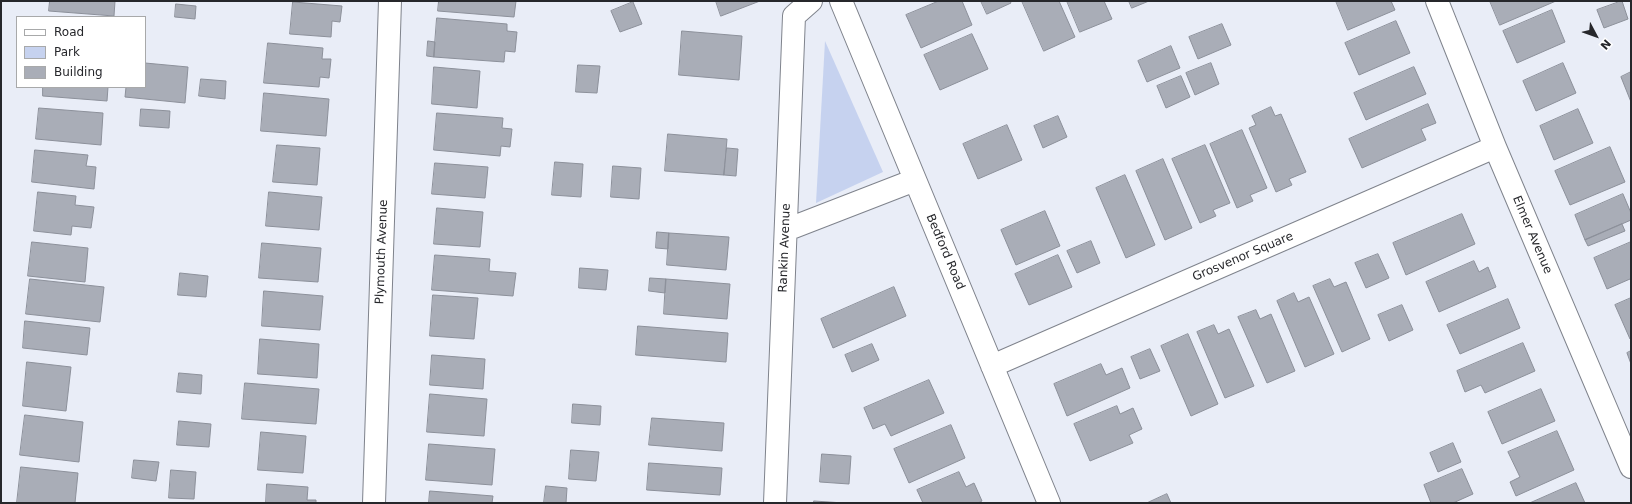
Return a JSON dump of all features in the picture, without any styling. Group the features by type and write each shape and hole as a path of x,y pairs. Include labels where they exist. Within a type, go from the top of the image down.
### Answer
{"street":[{"name":"Plymouth Avenue","path":"374,503 390,1"},
{"name":"Rankin Avenue","path":"775,503 794,16 811,1"},
{"name":"Bedford Road","path":"841,1 1049,503"},
{"name":"Elmer Avenue","path":"1437,1 1495,147 1631,467"},
{"name":"Grosvenor Square","path":"992,366 1495,147"},
{"path":"786,230 915,180"}],"green space":[{"path":"825,41 883,172 816,203"}],"building":[{"path":"50,1 115,1 114,16 49,11"},
{"path":"439,1 516,1 514,17 438,11"},
{"path":"716,1 760,1 721,16"},
{"path":"939,1 962,1 972,25 921,48 906,15"},
{"path":"981,1 1010,1 1011,3 987,14"},
{"path":"1022,1 1059,1 1075,37 1044,51"},
{"path":"1067,1 1104,1 1112,19 1080,32"},
{"path":"1129,1 1149,1 1132,8"},
{"path":"1336,1 1391,1 1395,10 1348,30"},
{"path":"1490,1 1556,1 1500,25"},
{"path":"1622,1 1628,19 1604,28 1597,10"},
{"path":"293,2 342,6 340,22 332,21 331,37 290,34"},
{"path":"633,2 642,24 620,32 611,11"},
{"path":"176,4 196,6 195,19 175,17"},
{"path":"1552,10 1565,42 1517,63 1503,31"},
{"path":"437,18 507,24 507,31 517,32 515,52 505,51 504,62 434,57"},
{"path":"1396,21 1410,53 1359,75 1345,43"},
{"path":"1222,24 1231,45 1198,59 1189,37"},
{"path":"682,31 742,36 739,80 679,75"},
{"path":"972,34 988,69 940,90 924,55"},
{"path":"428,41 435,42 434,57 427,56"},
{"path":"268,43 323,48 322,59 331,59 329,78 320,77 319,87 264,83"},
{"path":"1171,46 1180,68 1147,82 1138,61"},
{"path":"146,63 188,67 185,103 125,97 126,88 146,88"},
{"path":"1211,63 1219,84 1195,95 1186,73"},
{"path":"1563,63 1576,93 1536,111 1523,81"},
{"path":"578,65 600,66 597,93 576,92"},
{"path":"434,67 480,71 477,108 432,104"},
{"path":"1414,67 1426,94 1366,120 1354,93"},
{"path":"1631,72 1631,102 1621,77"},
{"path":"1181,76 1190,97 1166,108 1157,86"},
{"path":"201,79 226,81 225,99 199,96"},
{"path":"43,88 108,88 107,101 43,96"},
{"path":"264,93 329,99 326,136 261,131"},
{"path":"1428,104 1436,123 1421,129 1426,140 1362,168 1349,139"},
{"path":"1271,107 1275,116 1281,114 1306,172 1289,179 1292,185 1276,192 1249,128 1256,125 1252,116"},
{"path":"39,108 103,113 101,145 36,139"},
{"path":"141,109 170,111 169,128 140,126"},
{"path":"1578,109 1593,143 1554,160 1540,126"},
{"path":"437,113 503,118 502,128 512,129 510,147 501,146 500,156 434,150"},
{"path":"1058,116 1067,137 1043,148 1034,126"},
{"path":"1007,125 1022,160 978,179 963,144"},
{"path":"1242,130 1267,188 1250,195 1253,201 1237,208 1210,144"},
{"path":"668,134 727,139 724,175 665,171"},
{"path":"277,145 320,148 317,185 273,182"},
{"path":"1205,145 1230,203 1213,210 1216,216 1200,223 1172,159"},
{"path":"1610,147 1625,182 1570,205 1555,171"},
{"path":"727,148 738,149 736,176 724,175"},
{"path":"35,150 88,155 86,166 96,167 94,189 32,182"},
{"path":"1163,159 1192,228 1165,240 1136,171"},
{"path":"555,162 583,164 581,197 552,195"},
{"path":"435,163 488,167 485,198 432,194"},
{"path":"613,166 641,168 639,199 611,197"},
{"path":"1125,175 1155,245 1126,258 1096,188"},
{"path":"38,192 76,196 75,205 94,207 91,228 72,226 71,235 34,231"},
{"path":"269,192 322,197 319,230 266,226"},
{"path":"1623,194 1631,213 1631,220 1585,240 1575,215"},
{"path":"437,208 483,212 480,247 434,244"},
{"path":"1045,211 1060,246 1016,265 1001,230"},
{"path":"1462,214 1475,244 1406,275 1393,243"},
{"path":"1622,224 1625,231 1588,246 1585,240"},
{"path":"657,232 669,233 668,249 656,248"},
{"path":"669,233 729,237 726,270 667,265"},
{"path":"1091,241 1100,263 1077,273 1067,251"},
{"path":"32,242 88,248 85,282 28,276"},
{"path":"1631,242 1631,282 1630,279 1607,289 1594,258"},
{"path":"262,243 321,248 318,282 259,278"},
{"path":"1378,254 1389,278 1366,288 1355,263"},
{"path":"435,255 490,259 489,271 516,273 513,296 432,290"},
{"path":"1058,255 1072,287 1029,305 1015,274"},
{"path":"1474,261 1479,272 1488,267 1496,287 1439,312 1426,282"},
{"path":"580,268 608,270 606,290 579,288"},
{"path":"180,273 208,276 206,297 178,295"},
{"path":"650,278 666,279 665,293 649,291"},
{"path":"30,279 104,287 100,322 26,314"},
{"path":"666,279 730,284 727,319 664,314"},
{"path":"1330,279 1334,287 1346,282 1370,339 1342,352 1313,286"},
{"path":"894,287 906,316 833,348 821,319"},
{"path":"264,291 323,296 320,330 262,326"},
{"path":"1294,293 1298,302 1309,297 1334,354 1305,367 1277,301"},
{"path":"433,295 478,298 474,339 430,336"},
{"path":"1631,298 1631,338 1630,339 1615,305"},
{"path":"1508,299 1520,328 1460,354 1447,325"},
{"path":"1402,305 1413,330 1389,341 1378,315"},
{"path":"1256,310 1260,319 1271,314 1295,371 1267,383 1238,317"},
{"path":"25,321 90,328 87,355 23,348"},
{"path":"1214,325 1218,334 1229,329 1254,386 1225,398 1197,332"},
{"path":"638,326 728,333 726,362 636,355"},
{"path":"1188,334 1218,404 1191,416 1161,346"},
{"path":"260,339 319,344 317,378 258,374"},
{"path":"1523,343 1535,371 1485,393 1481,385 1465,392 1457,371"},
{"path":"872,344 879,360 852,372 845,355"},
{"path":"1150,349 1160,371 1140,379 1131,357"},
{"path":"1631,351 1631,364 1627,353"},
{"path":"432,355 485,359 483,389 430,385"},
{"path":"27,362 71,367 66,411 23,406"},
{"path":"1101,364 1106,375 1122,368 1130,388 1067,416 1054,384"},
{"path":"179,373 202,375 201,394 177,392"},
{"path":"929,380 944,413 891,436 885,424 873,429 864,408"},
{"path":"245,383 319,389 316,424 242,419"},
{"path":"1541,389 1555,421 1502,444 1488,412"},
{"path":"430,394 487,399 484,436 427,432"},
{"path":"573,404 601,406 600,425 572,423"},
{"path":"1117,406 1120,414 1133,408 1142,429 1129,435 1133,443 1090,461 1074,424"},
{"path":"25,415 83,422 79,462 20,455"},
{"path":"652,418 724,423 722,451 649,445"},
{"path":"179,421 211,424 209,447 177,445"},
{"path":"951,425 965,458 909,483 894,449"},
{"path":"1557,431 1574,470 1516,496 1510,482 1520,477 1508,452"},
{"path":"261,432 306,436 303,473 258,470"},
{"path":"1453,443 1461,462 1438,472 1430,453"},
{"path":"429,444 495,449 492,485 426,480"},
{"path":"571,450 599,452 596,481 569,479"},
{"path":"822,454 851,456 849,484 820,482"},
{"path":"134,460 159,462 156,481 132,478"},
{"path":"649,463 722,468 720,495 647,490"},
{"path":"21,467 78,473 75,503 17,503"},
{"path":"1462,469 1473,494 1453,503 1431,503 1424,485"},
{"path":"171,470 196,472 194,499 169,498"},
{"path":"959,472 966,487 974,483 982,501 978,503 923,503 917,490"},
{"path":"1576,483 1585,503 1530,503"},
{"path":"267,484 308,487 307,500 316,500 316,503 266,503"},
{"path":"546,486 567,488 566,503 544,503"},
{"path":"430,491 493,496 492,503 429,503"},
{"path":"1167,494 1171,503 1147,503"},
{"path":"814,501 844,503 814,503"}]}
